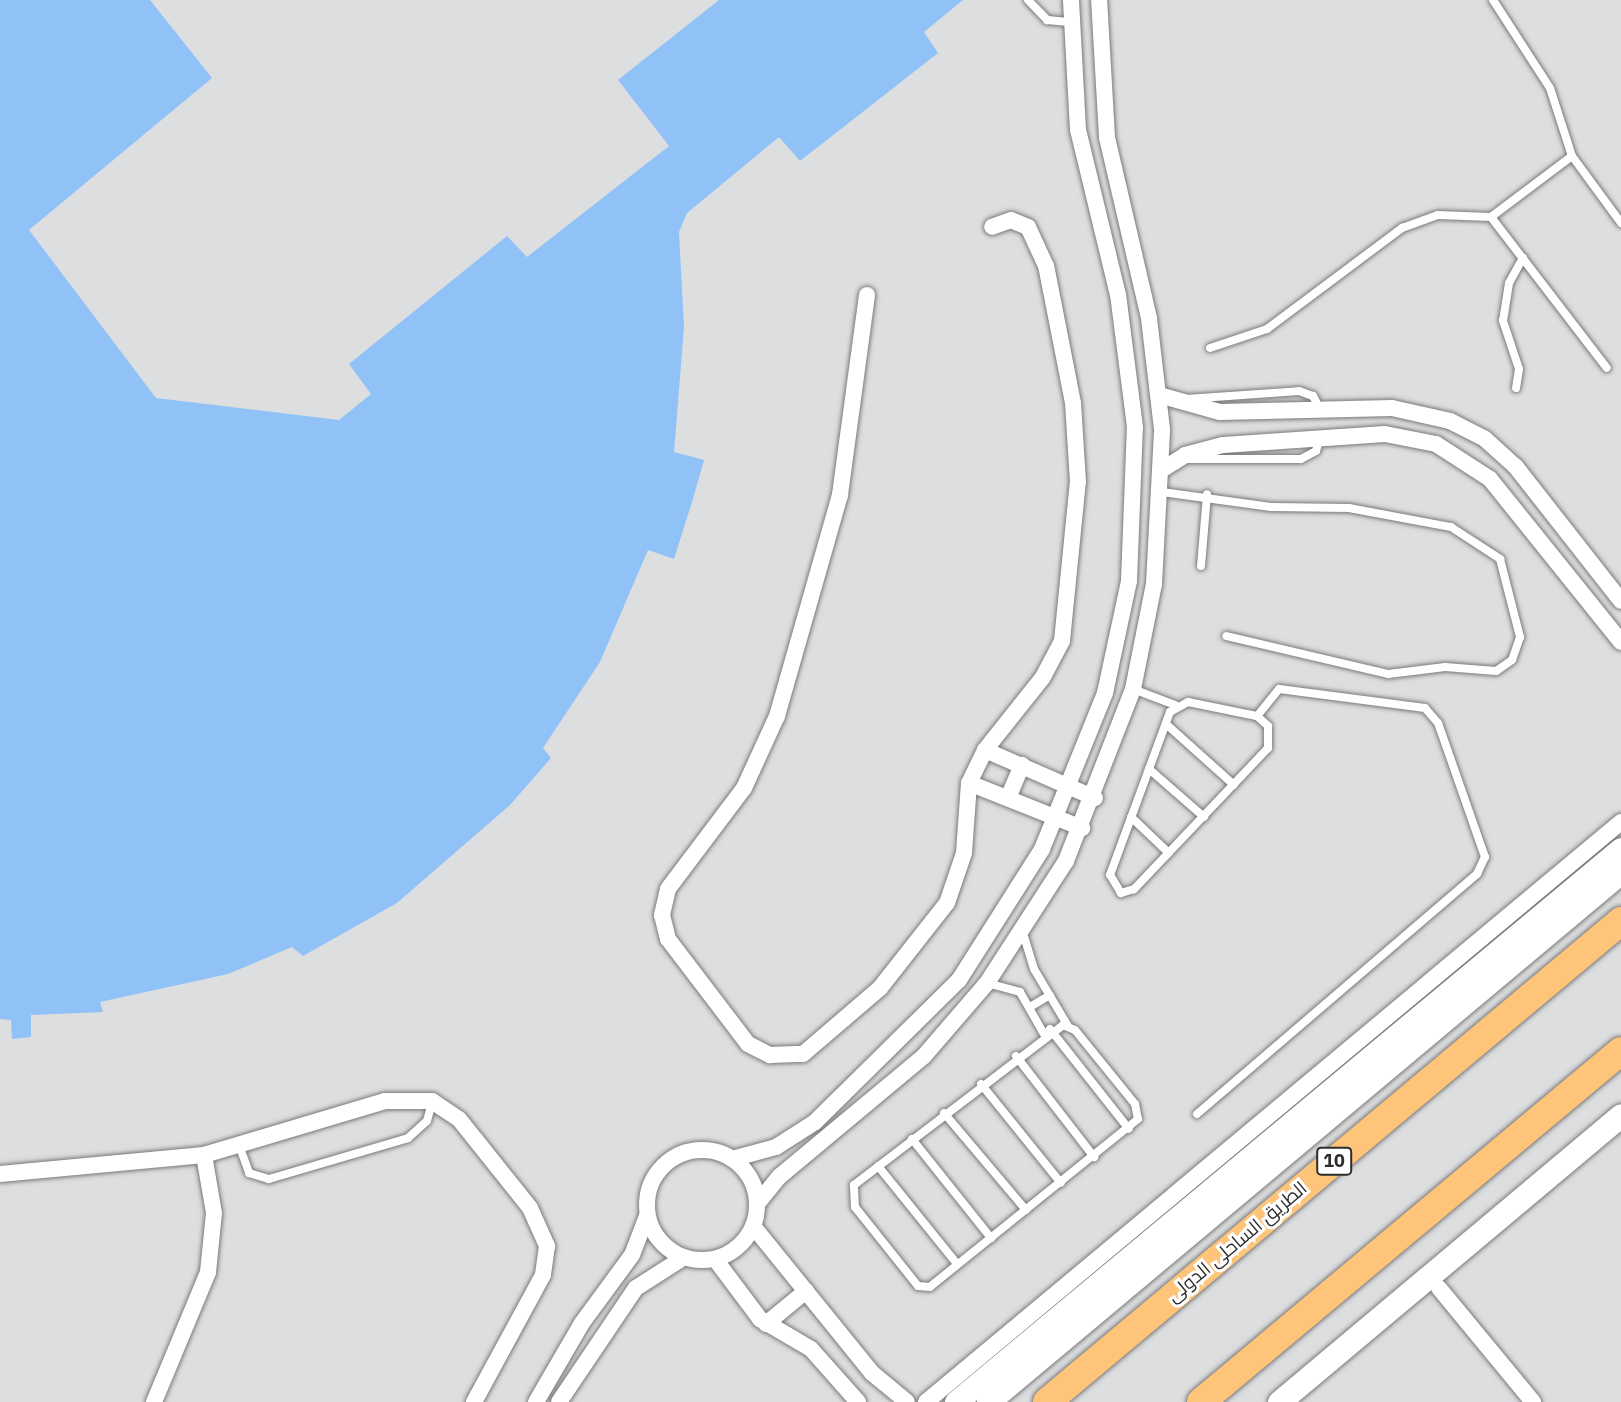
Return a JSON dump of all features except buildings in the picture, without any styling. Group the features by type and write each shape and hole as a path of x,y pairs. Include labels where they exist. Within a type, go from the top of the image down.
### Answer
{"highway":[{"name":"الطريق الساحلى الدولى","path":"1047,1402 1621,921"},
{"path":"1201,1402 1621,1051"}],"main road":[{"path":"956,1402 1447,980 1621,849"},
{"path":"988,1402 1621,872"},
{"path":"1279,1402 1621,1115"},
{"path":"1303,1402 1621,1136"}],"street":[{"path":"732,1159 796,1136 903,1041 989,940 1058,817 1105,693 1129,582 1136,483 1123,322 1082,152 1071,0"},
{"path":"648,1214 659,1241 684,1258 715,1259 738,1247 753,1226 758,1204 787,1169 923,1056 988,983 1023,933 1082,828 1095,799 1132,689 1154,584 1162,481 1159,395 1149,318 1107,138 1099,0"},
{"path":"867,295 840,495 777,716 744,788 673,881 662,906 668,939 748,1044 782,1056 813,1049 907,957 957,883 969,783 985,750 1043,677 1062,641 1078,482 1073,403 1046,266 1028,227 1011,220 992,227"},
{"path":"1123,322 1149,318"},
{"path":"1159,395 1220,412 1412,410 1468,429 1516,467 1621,601"},
{"path":"1320,409 1320,438"},
{"path":"1136,483 1162,481 1179,458 1210,446 1403,435 1451,450 1490,479 1621,642"},
{"path":"1553,557 1574,541"},
{"path":"1129,582 1154,584"},
{"path":"985,750 1095,799"},
{"path":"1008,798 1022,765"},
{"path":"969,783 1082,828"},
{"path":"926,1402 1447,980 1621,822"},
{"path":"0,1174 204,1155 393,1099 432,1101 459,1119 530,1208 547,1247 543,1275 474,1402"},
{"path":"536,1402 619,1273 648,1214 657,1174 679,1155 706,1150 732,1159 751,1179 758,1204"},
{"path":"154,1402 208,1272 214,1213 204,1155"},
{"path":"753,1226 880,1383 907,1402"},
{"path":"559,1402 598,1336 636,1288 684,1258"},
{"path":"715,1259 766,1325 811,1349 858,1402"},
{"path":"619,1273 636,1288"},
{"path":"1439,1288 1533,1402"},
{"path":"766,1325 806,1291"}],"lane":[{"path":"1028,0 1047,20 1072,22"},
{"path":"1493,0 1550,88 1572,156 1621,223"},
{"path":"1210,348 1267,329 1402,228 1437,215 1490,217 1572,156"},
{"path":"1490,217 1607,369"},
{"path":"1516,388 1519,369 1503,321 1509,283 1523,258"},
{"path":"1162,481 1260,506 1368,510 1463,532 1504,567 1520,637 1512,660 1496,671 1445,667 1388,674 1226,636"},
{"path":"1201,566 1207,494"},
{"path":"1132,689 1175,705 1256,716"},
{"path":"1197,1114 1477,874 1485,857 1438,723 1425,708 1279,689 1256,716"},
{"path":"1175,705 1110,875 1113,888 1130,892 1234,785 1271,741 1256,716"},
{"path":"1166,724 1234,785"},
{"path":"1149,769 1204,817"},
{"path":"1131,817 1169,853"},
{"path":"1023,933 1050,995 1068,1026 1135,1104 1138,1119 1129,1129 930,1287 915,1283 852,1202 854,1185 1047,1031 1068,1026"},
{"path":"988,983 1013,987 1129,1129"},
{"path":"1030,1007 1050,995"},
{"path":"1016,1056 1094,1157"},
{"path":"981,1084 1061,1183"},
{"path":"239,1145 249,1173 269,1179 408,1138 427,1121 432,1101"},
{"path":"944,1113 1026,1210"},
{"path":"912,1139 991,1238"},
{"path":"877,1166 957,1264"}],"water":[{"path":"0,0 150,0 212,78 29,230 156,398 339,420 371,394 349,364 507,236 527,257 669,146 618,80 719,0 963,0 924,32 938,53 800,161 779,137 687,213 679,232 684,327 674,452 704,460 692,502 674,559 648,550 600,662 543,748 551,758 510,805 397,903 303,956 292,947 228,974 100,1002 103,1012 31,1015 31,1037 12,1039 11,1020 0,1019"}]}
